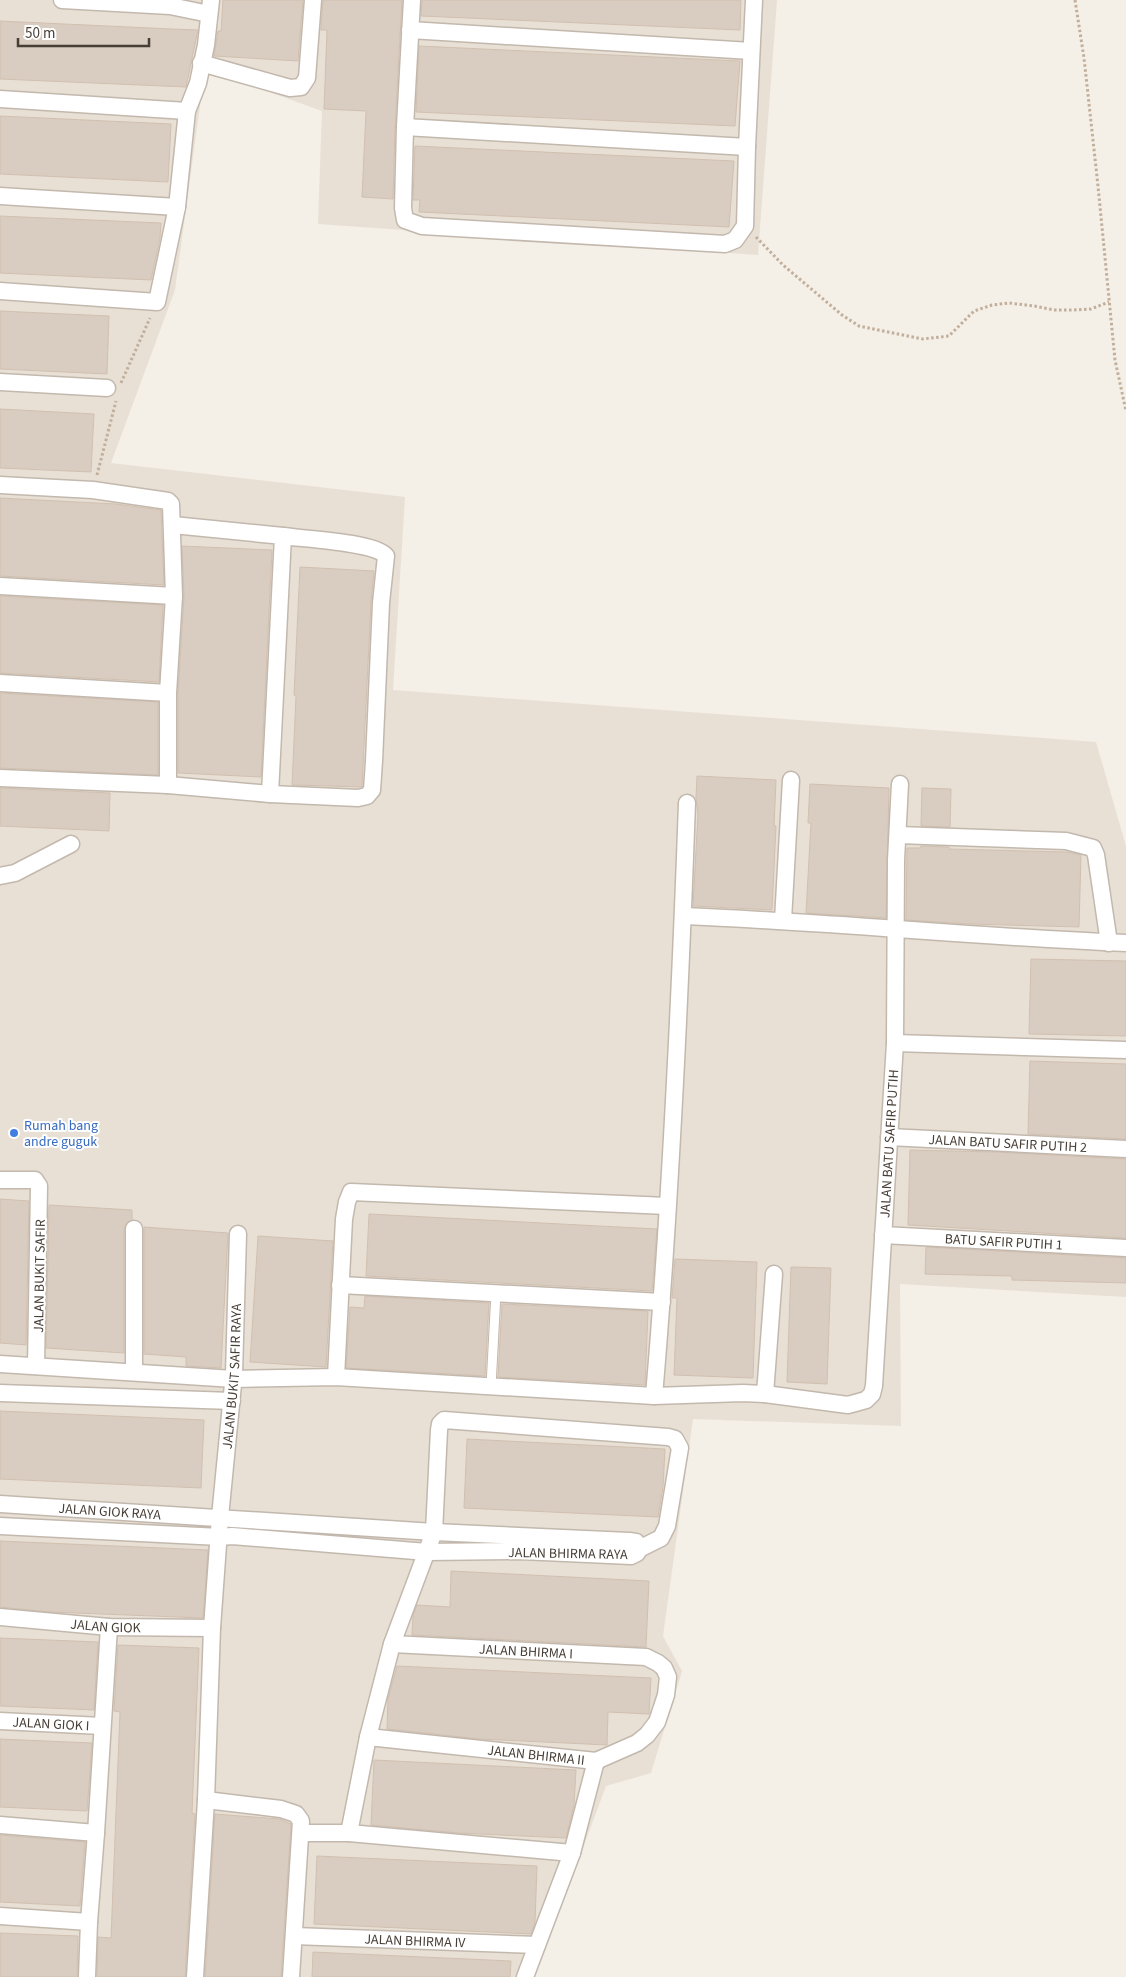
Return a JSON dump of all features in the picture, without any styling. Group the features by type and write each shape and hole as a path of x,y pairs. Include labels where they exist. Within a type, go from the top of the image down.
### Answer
{"street":[{"path":"0,291 156,302 178,207 187,111 198,83 206,45 210,7 62,0"},
{"path":"201,64 290,88 301,87 307,78 312,0"},
{"path":"412,0 405,127 404,216 408,222 422,226 725,244 736,240 745,226 746,147 754,0"},
{"path":"410,30 751,51"},
{"path":"0,100 187,111"},
{"path":"405,127 746,147"},
{"path":"0,196 178,207"},
{"path":"0,382 114,391"},
{"path":"0,485 93,490 168,501 172,506 174,596 168,693 168,785"},
{"path":"0,778 168,785 270,794 358,798 367,796 372,790 380,604 386,560 381,552 359,545 173,525"},
{"path":"270,794 284,536"},
{"path":"0,586 174,596"},
{"path":"0,683 168,693"},
{"path":"783,920 791,780"},
{"name":"JALAN BATU SAFIR PUTIH","path":"765,1394 848,1405 866,1400 872,1394 874,1386 895,1043 896,860 900,784"},
{"path":"654,1396 662,1302 683,916 687,803"},
{"path":"898,835 1066,841 1093,848 1096,856 1109,943"},
{"path":"0,876 15,873 70,844"},
{"path":"683,916 783,920 896,930 1126,944"},
{"path":"895,1043 1126,1050"},
{"name":"JALAN BATU SAFIR PUTIH 2","path":"889,1137 1126,1149"},
{"name":"JALAN BUKIT SAFIR","path":"0,1180 35,1180 40,1186 36,1366"},
{"path":"336,1377 344,1219 346,1202 351,1192 667,1206"},
{"path":"134,1229 134,1372"},
{"name":"JALAN BUKIT SAFIR RAYA","path":"195,1977 206,1800 212,1628 220,1517 233,1391 238,1234"},
{"name":"BATU SAFIR PUTIH 1","path":"883,1235 1126,1248"},
{"path":"0,1393 233,1391 336,1377 654,1396 765,1394 774,1274"},
{"path":"340,1285 662,1302"},
{"path":"0,1364 134,1372 233,1391"},
{"path":"349,1833 368,1737 392,1644 434,1532 439,1430 440,1424 444,1420 675,1439 680,1448 667,1526 661,1538 639,1549"},
{"name":"JALAN GIOK RAYA","path":"0,1504 220,1517"},
{"name":"JALAN BHIRMA RAYA","path":"220,1517 434,1532 629,1541 636,1542 639,1549 637,1553 631,1556 520,1552 427,1552 232,1536 220,1537"},
{"name":"JALAN GIOK RAYA","path":"0,1526 220,1537"},
{"name":"JALAN GIOK","path":"0,1617 109,1626 212,1628"},
{"path":"87,1977 109,1626"},
{"name":"JALAN BHIRMA I","path":"392,1644 646,1657 658,1663"},
{"name":"JALAN BHIRMA II","path":"368,1737 596,1761 637,1743 647,1735 657,1722 666,1696 668,1677 664,1668 658,1663"},
{"name":"JALAN GIOK I","path":"0,1721 102,1726"},
{"path":"525,1977 572,1853 596,1761"},
{"path":"206,1800 290,1811 296,1814 301,1821 292,1977"},
{"path":"0,1824 96,1832"},
{"path":"301,1833 349,1833 572,1853"},
{"path":"0,1916 89,1922"},
{"name":"JALAN BHIRMA IV","path":"294,1936 537,1944"}],"lane":[{"path":"491,1386 496,1293"}],"path":[{"path":"1075,0 1084,58 1115,360 1126,412"},
{"path":"745,226 783,264 842,315 859,326 893,334 924,339 949,336 974,311 992,305 1009,303 1054,310 1074,310 1091,309 1109,302"},
{"path":"93,490 114,391 156,302"}],"shaded area":[{"path":"0,0 777,0 758,255 318,224 322,111 205,69 175,290 111,463 405,497 393,690 1096,742 1126,846 1126,1297 900,1284 901,1426 693,1419 663,1636 682,1671 651,1773 606,1786 535,1977 0,1977"}],"building":[{"path":"223,0 303,0 298,61 214,56 218,31 221,31"},
{"path":"323,0 402,0 393,199 362,197 366,111 324,109 327,30 321,30"},
{"path":"422,0 741,0 740,30 421,16"},
{"path":"0,21 198,30 186,87 0,79"},
{"path":"419,46 740,61 735,126 416,112"},
{"path":"0,116 171,124 168,182 0,174"},
{"path":"415,146 734,161 729,227 419,212 420,200 413,200"},
{"path":"0,216 161,223 160,238 151,280 0,273"},
{"path":"0,311 109,316 107,374 0,369"},
{"path":"0,409 94,414 91,472 0,468"},
{"path":"0,498 116,504 161,510 164,585 0,576"},
{"path":"182,546 272,550 261,777 178,773 178,693 184,597"},
{"path":"300,567 374,571 362,787 292,785"},
{"path":"0,596 163,605 159,682 0,673"},
{"path":"0,693 158,702 158,775 0,768"},
{"path":"697,776 776,780 772,910 693,906 698,814 696,798"},
{"path":"810,784 889,788 886,918 806,913 811,823 808,823"},
{"path":"0,788 110,793 109,831 0,826"},
{"path":"922,788 951,789 950,827 921,826"},
{"path":"921,846 949,847 949,849 1067,852 1081,855 1079,927 906,920 907,848 920,848"},
{"path":"1031,959 1126,961 1126,1036 1029,1034"},
{"path":"1030,1061 1126,1064 1126,1139 1028,1134"},
{"path":"910,1150 995,1152 1126,1159 1126,1238 908,1225"},
{"path":"0,1199 29,1201 26,1345 0,1343"},
{"path":"49,1205 132,1210 132,1220 126,1224 124,1229 124,1353 46,1348"},
{"path":"369,1214 657,1229 652,1291 366,1276"},
{"path":"144,1227 228,1233 221,1368 186,1366 186,1357 144,1354"},
{"path":"258,1236 333,1241 326,1367 250,1362"},
{"path":"926,1247 1126,1258 1126,1283 1012,1280 1012,1276 925,1274"},
{"path":"675,1259 757,1262 753,1378 674,1375 677,1298 672,1298"},
{"path":"791,1267 831,1268 827,1384 787,1382"},
{"path":"365,1296 489,1303 485,1376 346,1368 350,1307 364,1308"},
{"path":"502,1304 648,1311 645,1385 498,1377"},
{"path":"0,1411 204,1420 201,1488 0,1479"},
{"path":"467,1439 665,1449 663,1487 658,1517 464,1508"},
{"path":"0,1541 208,1550 203,1618 50,1612 0,1607"},
{"path":"451,1571 649,1581 646,1647 412,1635 413,1616 417,1605 450,1607"},
{"path":"0,1638 98,1642 94,1710 0,1706"},
{"path":"118,1645 199,1648 192,1813 195,1814 185,1977 97,1977 98,1937 111,1938 120,1712 114,1711"},
{"path":"397,1666 651,1678 649,1714 608,1712 607,1745 480,1739 387,1729 388,1699"},
{"path":"0,1739 92,1743 87,1811 0,1807"},
{"path":"374,1760 576,1770 574,1805 566,1838 458,1833 371,1825"},
{"path":"215,1814 279,1819 291,1824 281,1977 205,1977"},
{"path":"0,1835 85,1842 80,1906 0,1902"},
{"path":"317,1856 537,1866 535,1922 531,1934 314,1924"},
{"path":"0,1933 78,1936 77,1977 0,1977"},
{"path":"313,1952 511,1961 510,1977 312,1977"}],"place":[{"name":"Rumah bang andre guguk","path":"14,1133"}]}
